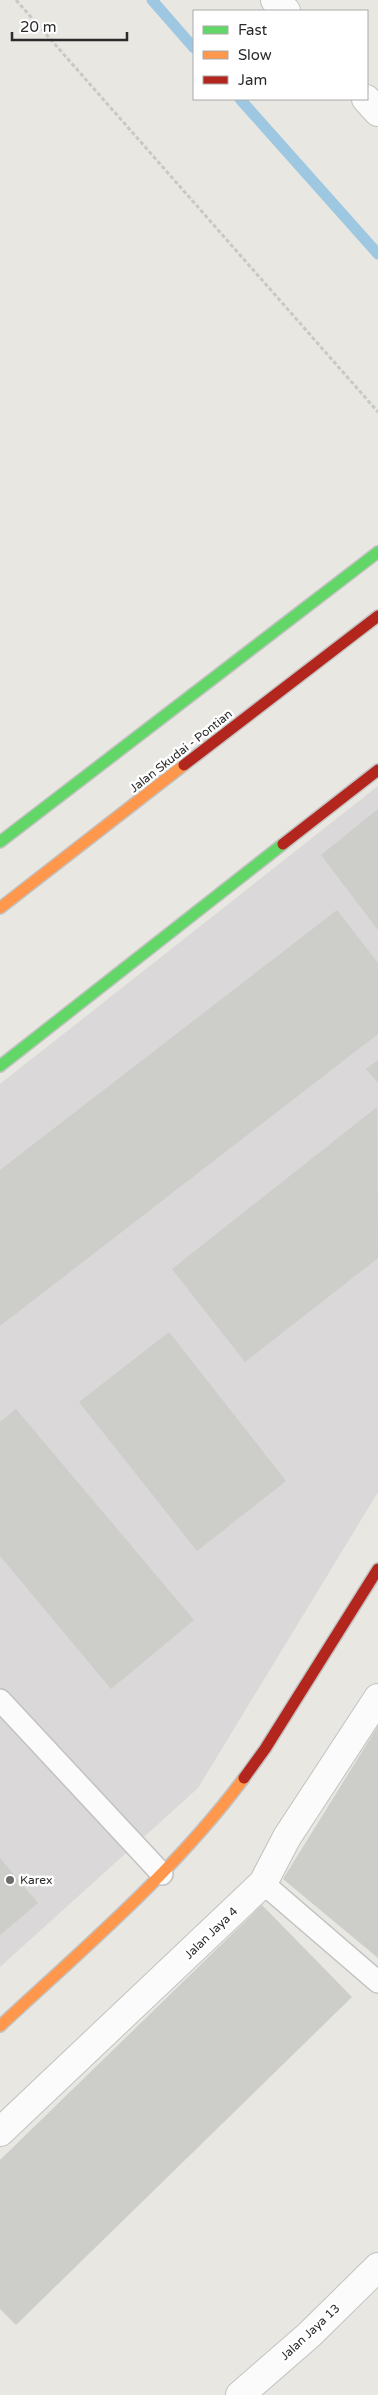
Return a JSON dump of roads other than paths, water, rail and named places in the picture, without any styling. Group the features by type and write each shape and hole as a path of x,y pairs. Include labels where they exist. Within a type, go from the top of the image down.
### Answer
{"main road":[{"path":"0,842 378,552"},
{"name":"Jalan Skudai - Pontian","path":"0,908 378,616"},
{"path":"0,1066 378,770"},
{"path":"0,2026 140,1896 217,1814 265,1749 378,1569"}],"street":[{"path":"275,0 285,10"},
{"path":"367,100 378,112"},
{"name":"Jalan Jaya 4","path":"0,2132 263,1883 287,1837 378,1698"},
{"name":"Jalan Jaya 13","path":"240,2395 309,2334 378,2267"}],"lane":[{"path":"0,1700 162,1874"},
{"path":"263,1883 378,1982"}],"waterway":[{"path":"152,0 193,47"},
{"path":"241,100 378,254"}],"place":[{"name":"Karex","path":"10,1880"}]}
